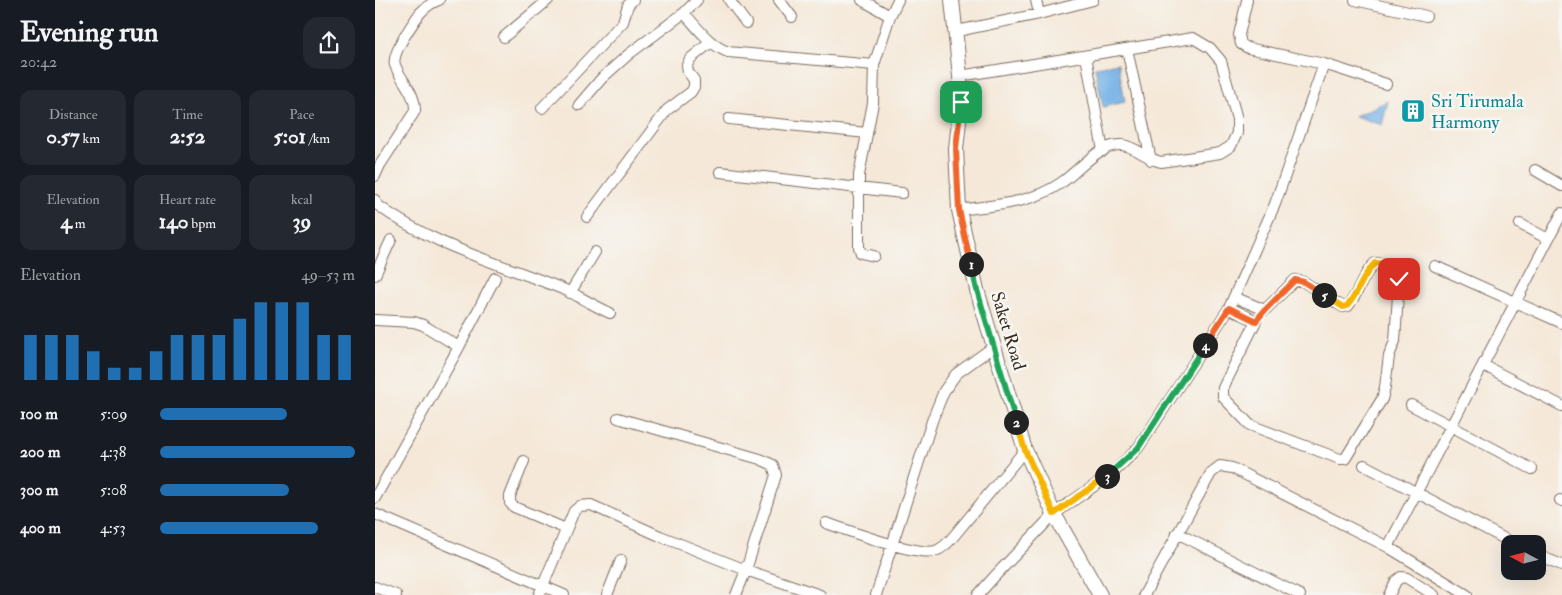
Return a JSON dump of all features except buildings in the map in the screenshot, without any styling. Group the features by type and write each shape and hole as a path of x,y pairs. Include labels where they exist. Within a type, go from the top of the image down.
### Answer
{"street":[{"path":"375,176 380,164 415,111 413,96 394,64 395,52 421,13 434,1 439,0"},
{"path":"504,37 548,0"},
{"path":"542,108 623,22 628,5 633,0"},
{"path":"729,0 747,23"},
{"path":"779,0 792,17"},
{"path":"862,0 891,16"},
{"path":"875,256 861,252 859,247 859,175 873,103 874,66 898,0"},
{"name":"Saket Road","path":"952,0 957,31 961,102 956,149 959,210 977,290 1025,450 1054,514 1100,595"},
{"path":"1036,0 1039,14"},
{"path":"957,31 1039,14 1093,0"},
{"path":"1247,0 1239,35 1241,44 1248,48 1324,64 1386,84"},
{"path":"1355,0 1427,16"},
{"path":"579,105 602,78 689,5 711,42 728,52 874,66"},
{"path":"959,210 1007,204 1039,196 1063,182 1080,167 1113,146 1122,145 1151,160 1161,162 1221,153 1231,146 1237,133 1237,119 1221,61 1210,48 1193,38 960,76"},
{"path":"587,218 667,110 691,92 694,87 694,80 688,72 687,65 690,59 711,42"},
{"path":"1127,49 1151,160"},
{"path":"1086,56 1103,151"},
{"path":"978,595 1054,514 1114,472 1138,448 1229,308 1275,204 1324,64"},
{"path":"729,119 867,133"},
{"path":"1535,170 1562,186"},
{"path":"720,172 902,193"},
{"path":"375,200 376,204 399,221 426,235 501,267 570,292 610,314"},
{"path":"1388,547 1562,213"},
{"path":"1520,224 1548,239"},
{"path":"375,275 391,240"},
{"path":"570,292 595,252"},
{"path":"1375,263 1386,264 1395,269 1399,279 1395,341 1389,356 1385,387 1382,398 1345,458 1340,459 1250,425 1223,397 1223,388 1256,321 1265,310 1295,280 1304,282 1343,307 1347,306 1355,297 1369,269 1375,263"},
{"path":"1435,266 1562,324"},
{"path":"375,498 495,278"},
{"path":"1234,296 1265,310"},
{"path":"1229,308 1256,321"},
{"path":"375,320 413,322 423,325 459,347"},
{"path":"876,595 943,391 957,374 993,347"},
{"path":"1483,364 1562,406"},
{"path":"1411,405 1532,469"},
{"path":"618,418 760,459 773,465 775,475 746,570 736,595"},
{"path":"825,523 893,544 920,551 934,552 943,548 1025,450"},
{"path":"524,461 510,496 510,503 514,507 566,529"},
{"path":"1364,465 1501,537"},
{"path":"1144,595 1211,474 1221,466 1232,468 1388,547 1467,595"},
{"path":"541,591 574,511 580,506 591,505 660,536 746,570 821,595"},
{"path":"375,514 541,591 564,595"},
{"path":"1177,533 1300,595"},
{"path":"1546,559 1562,565"},
{"path":"607,595 621,560"},
{"path":"1389,595 1396,581 1401,577 1407,578 1434,595"},
{"path":"375,586 396,595"}],"water":[{"path":"1118,63 1125,102 1103,107 1095,67"},
{"path":"1388,101 1382,125 1355,116"}],"place":[{"name":"Sri Tirumala Harmony","path":"1413,111"}],"route":[{"path":"961,102 956,149 959,210 977,290 1025,450 1054,514 1114,472 1138,448 1229,308 1256,321 1288,285 1295,280 1304,282 1343,307 1347,306 1355,297 1369,269 1375,263 1386,264 1395,269 1399,279"}]}
